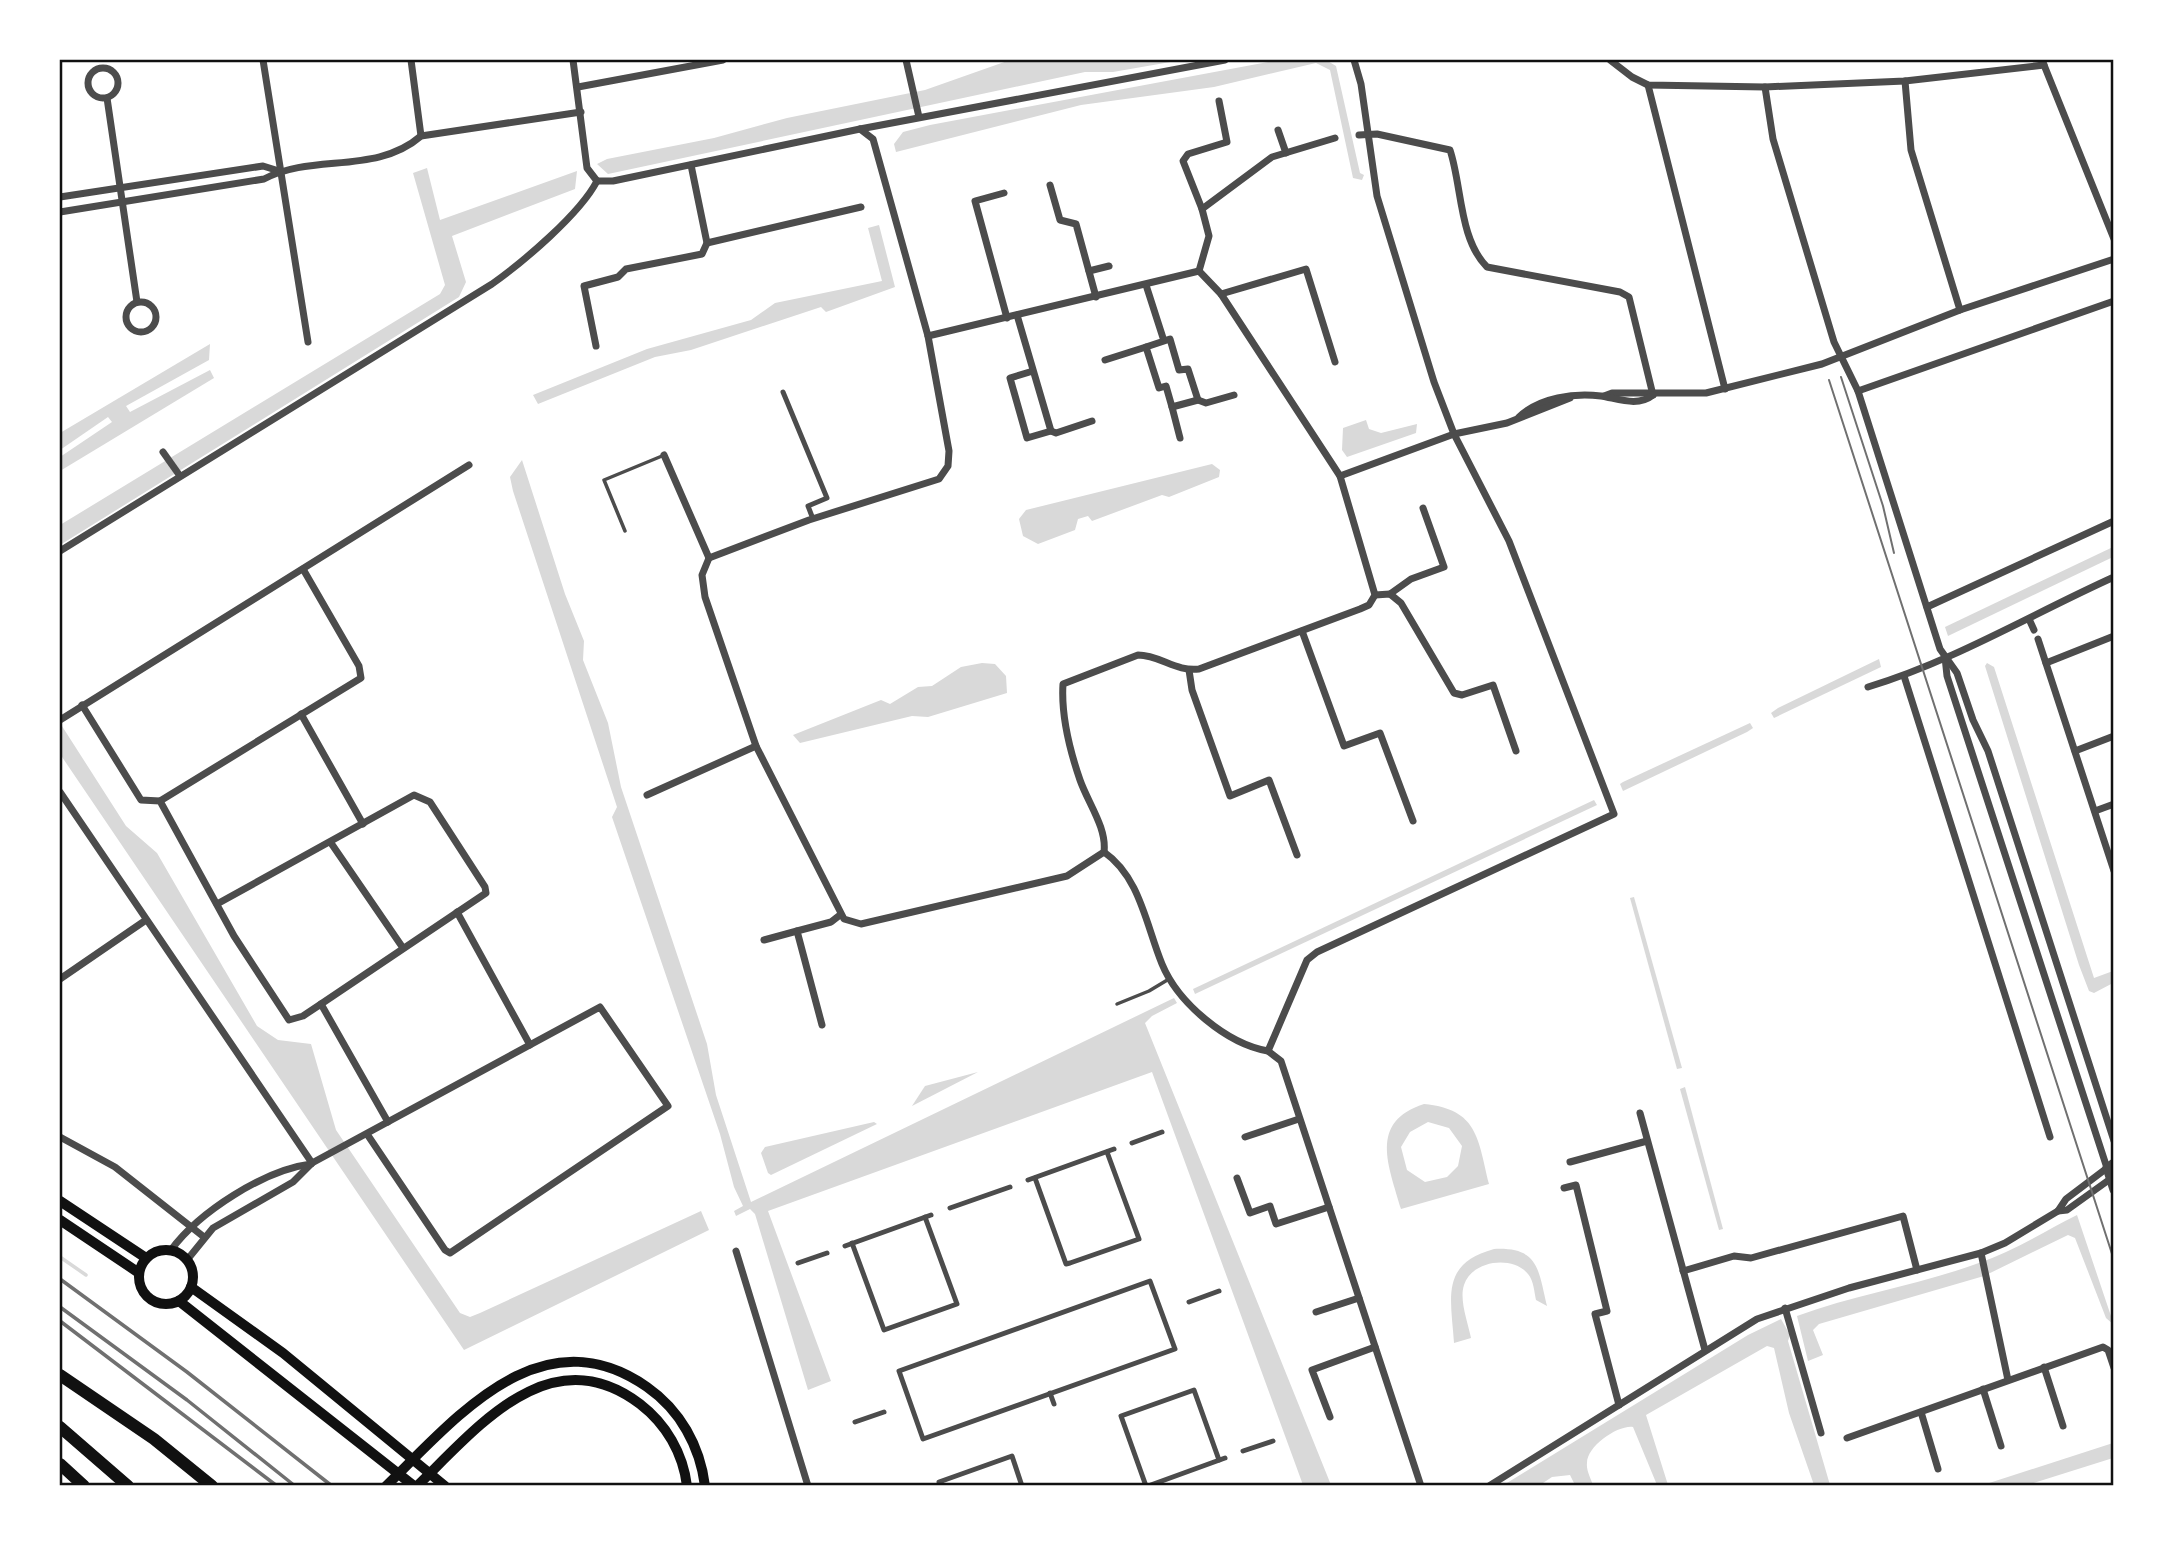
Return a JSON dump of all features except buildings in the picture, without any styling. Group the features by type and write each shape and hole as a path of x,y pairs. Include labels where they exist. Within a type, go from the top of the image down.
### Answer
{"highway":[{"path":"60,1375 189,1466 212,1486"},
{"path":"60,1427 128,1486"},
{"path":"60,1464 84,1486"}],"main road":[{"path":"60,1201 146,1258"},
{"path":"60,1220 139,1273"},
{"path":"171,1250 187,1259 193,1273 191,1287 179,1301 164,1304 150,1299 141,1288 139,1273 146,1258 158,1251 171,1250"},
{"path":"191,1287 284,1353 445,1486"},
{"path":"179,1301 416,1486 498,1409 525,1391 564,1381 599,1384 627,1395 660,1422 679,1453 687,1486"},
{"path":"386,1486 481,1395 518,1374 557,1364 599,1367 633,1379 668,1405 695,1447 705,1486"}],"street":[{"path":"262,60 308,342"},
{"path":"411,60 421,136"},
{"path":"573,60 587,168 597,181"},
{"path":"578,87 723,60"},
{"path":"906,60 918,115"},
{"path":"597,181 613,181 691,165 918,115 1225,60"},
{"path":"1268,1051 1307,960 1317,952 1614,814 1509,541 1454,433 1434,382 1377,196 1363,134 1361,84 1354,60"},
{"path":"1610,60 1632,77 1648,85 1765,87 1905,81 2043,62 2113,239"},
{"path":"108,68 118,78 117,90 107,98 97,97 90,90 89,79 97,69 108,68"},
{"path":"1905,81 1911,150 1960,310"},
{"path":"1648,85 1725,390"},
{"path":"1765,87 1773,139 1834,342 1844,357 1858,391 1945,657 1947,676 2110,1165 2113,1190"},
{"path":"107,98 137,302"},
{"path":"1199,271 1209,236 1202,209 1183,161 1188,154 1227,142 1219,101"},
{"path":"60,212 264,179 279,171 378,159 409,146 421,136 581,112"},
{"path":"709,558 813,519 939,479 948,466 949,451 928,335 873,139 860,129"},
{"path":"1278,130 1286,152"},
{"path":"1363,134 1443,146 1450,150 1468,228 1481,260 1496,270 1620,292 1629,297 1653,395"},
{"path":"1202,209 1272,157 1335,138"},
{"path":"596,346 584,286 618,277 626,269 702,254 707,243 691,165"},
{"path":"60,197 262,166 279,171"},
{"path":"60,551 179,474 519,265 587,197 597,181"},
{"path":"1051,186 1060,220 1076,225 1096,296"},
{"path":"1004,193 975,201 1007,318"},
{"path":"707,243 861,207"},
{"path":"1340,476 1454,433 1519,418 1545,401 1612,393 1653,395 1725,390 1844,357 1960,310 2113,258"},
{"path":"1089,271 1109,266"},
{"path":"1221,294 1306,269 1335,362"},
{"path":"928,335 1199,271"},
{"path":"1199,271 1221,294 1340,476 1375,595 1369,605 1360,609 1189,670 1150,655 1138,655 1063,684 1062,703 1074,758 1103,832 1104,852 1127,872 1163,967 1194,1009 1228,1036 1268,1051 1281,1061 1420,1486"},
{"path":"1146,285 1164,341"},
{"path":"1858,391 2113,301"},
{"path":"137,302 150,305 155,313 154,324 145,332 134,331 125,319 130,306 137,302"},
{"path":"1017,315 1051,431"},
{"path":"1105,360 1170,339 1179,370 1188,369 1198,400"},
{"path":"1146,347 1159,388 1166,387 1180,438"},
{"path":"1033,371 1010,378 1027,438 1051,431 1056,433 1092,421"},
{"path":"783,392 827,498 808,506 813,519"},
{"path":"1172,407 1198,400 1206,403 1234,395"},
{"path":"163,452 179,474"},
{"path":"664,456 709,558 702,575 705,597 756,746 840,915 861,924 1067,876 1104,852"},
{"path":"60,720 469,465"},
{"path":"1375,595 1390,594 1411,579 1444,567 1423,508"},
{"path":"1927,607 2113,521"},
{"path":"82,705 141,800 160,801 361,678 362,672 303,569"},
{"path":"1868,687 1905,676 2113,577"},
{"path":"1390,594 1408,613 1454,693 1462,695 1493,685 1516,751"},
{"path":"2029,619 2034,630"},
{"path":"1302,631 1344,746 1380,733 1413,821"},
{"path":"2046,663 2113,636"},
{"path":"2038,639 2113,871"},
{"path":"1945,657 1958,673 1973,720 1988,751 2113,1141"},
{"path":"1189,670 1192,690 1230,796 1269,780 1297,855"},
{"path":"1905,676 2050,1138"},
{"path":"302,714 363,824"},
{"path":"2076,751 2113,736"},
{"path":"647,795 756,746"},
{"path":"60,792 312,1163"},
{"path":"160,801 234,936 289,1020 303,1016 486,893 485,887 430,802 414,795 217,904"},
{"path":"2095,811 2113,804"},
{"path":"331,843 403,948"},
{"path":"457,912 530,1045"},
{"path":"764,940 831,922 840,915"},
{"path":"60,979 146,920"},
{"path":"797,931 822,1025"},
{"path":"321,1004 388,1122"},
{"path":"187,1259 204,1237 227,1219 293,1182 312,1163 600,1007 668,1106 450,1253 445,1250 367,1134"},
{"path":"1640,1114 1705,1350"},
{"path":"1245,1137 1299,1119"},
{"path":"1132,1143 1161,1132"},
{"path":"60,1137 115,1167 204,1237"},
{"path":"1570,1162 1647,1141"},
{"path":"1028,1180 1110,1151 1139,1239 1066,1265 1035,1178"},
{"path":"171,1250 191,1227 219,1206 286,1167 312,1163"},
{"path":"1489,1486 1757,1318 1917,1270 1982,1255 2057,1211 2066,1199 2110,1165"},
{"path":"1237,1178 1250,1213 1270,1206 1276,1224 1329,1207"},
{"path":"2057,1211 2067,1210 2112,1178"},
{"path":"1564,1188 1576,1185 1608,1311 1595,1314 1619,1405"},
{"path":"950,1208 1010,1187"},
{"path":"928,1216 957,1304 884,1330 849,1245 928,1216"},
{"path":"1683,1271 1734,1255 1751,1258 1903,1216 1917,1270"},
{"path":"736,1251 808,1486"},
{"path":"798,1263 827,1253"},
{"path":"1982,1255 2008,1380"},
{"path":"1150,1281 1175,1349 1050,1393 923,1439 899,1371 1150,1281"},
{"path":"1189,1302 1219,1292"},
{"path":"1316,1312 1359,1298"},
{"path":"1785,1308 1821,1433"},
{"path":"1023,1318 1026,1326"},
{"path":"1330,1417 1311,1370 1375,1347"},
{"path":"1847,1438 2103,1347 2108,1350 2113,1368"},
{"path":"2044,1367 2063,1426"},
{"path":"1983,1389 2001,1446"},
{"path":"1194,1390 1222,1459 1147,1486 1121,1416 1194,1390"},
{"path":"1050,1393 1054,1404"},
{"path":"855,1422 884,1412"},
{"path":"1922,1412 1938,1469"},
{"path":"1243,1451 1273,1441"},
{"path":"940,1486 939,1482 1012,1455 1023,1486"}],"lane":[{"path":"625,531 604,480 664,456"},
{"path":"1117,1004 1149,991 1171,978"}],"shaded area":[{"path":"1010,60 1182,60 1113,72 1085,72 608,174 597,164 607,159 714,138 787,118 925,90"},
{"path":"1279,60 1326,60 1336,66 1360,173 1364,175 1362,180 1353,178 1330,70 1316,63 1214,87 1081,105 896,152 894,144 903,132 930,125"},
{"path":"427,168 440,220 577,171 575,189 452,236 466,282 459,297 60,545 60,525 440,294 445,285 413,173"},
{"path":"879,225 895,287 826,312 821,307 691,350 655,357 538,404 533,395 647,349 751,320 775,303 882,281 868,228"},
{"path":"210,344 209,360 126,406 130,412 210,370 214,378 60,471 60,457 112,422 108,417 60,450 60,433"},
{"path":"1366,420 1369,429 1381,433 1417,424 1416,433 1347,457 1342,450 1343,428"},
{"path":"522,460 565,594 584,641 583,660 608,723 621,787 707,1044 716,1095 751,1202 1174,998 1177,1003 1152,1016 1145,1023 1331,1485 1303,1485 1152,1072 768,1211 831,1381 808,1390 755,1214 750,1209 736,1216 734,1211 743,1206 734,1187 720,1134 612,817 617,807 513,491 510,477"},
{"path":"1212,464 1220,470 1219,477 1169,497 1162,495 1092,521 1088,516 1078,519 1075,530 1038,544 1023,536 1019,519 1026,510"},
{"path":"2113,547 2113,557 1948,636 1945,627"},
{"path":"1879,659 1881,667 1774,718 1771,713 1778,708"},
{"path":"982,663 995,664 1006,676 1007,693 928,717 912,716 800,743 793,735 881,700 890,704 918,687 932,686 961,667"},
{"path":"1987,663 1994,667 2094,978 2113,971 2113,983 2094,993 2089,991 2079,965 1985,666"},
{"path":"60,723 126,826 157,853 257,1026 278,1040 311,1044 336,1130 460,1313 470,1317 480,1313 701,1211 709,1230 464,1350 60,754"},
{"path":"1750,723 1753,728 1747,732 1623,791 1620,784 1623,782"},
{"path":"1594,800 1597,805 1195,994 1193,989"},
{"path":"1634,897 1682,1068 1677,1069 1630,898"},
{"path":"978,1072 912,1106 925,1086"},
{"path":"1685,1087 1723,1229 1719,1230 1680,1089"},
{"path":"1424,1104 1455,1112 1465,1120 1478,1140 1489,1184 1401,1209 1388,1162 1387,1147 1395,1122 1406,1112","holes":["1428,1122 1449,1128 1462,1146 1458,1166 1447,1177 1425,1182 1407,1170 1401,1147 1410,1132"]},
{"path":"874,1122 877,1124 771,1175 768,1173 761,1153 765,1147"},
{"path":"2077,1215 2114,1325 2106,1318 2075,1238 2068,1235 1984,1276 1819,1324 1813,1330 1823,1355 1808,1361 1797,1316 1981,1262 2015,1248"},
{"path":"1494,1249 1509,1249 1528,1256 1538,1271 1547,1306 1536,1300 1532,1280 1521,1268 1503,1263 1484,1266 1475,1270 1464,1285 1463,1304 1471,1338 1454,1343 1451,1297 1457,1273 1477,1255"},
{"path":"1781,1319 1790,1335 1788,1341 1830,1485 1814,1485 1789,1413 1774,1348 1767,1346 1646,1415 1668,1485 1657,1485 1633,1427 1627,1427 1604,1438 1588,1456 1587,1466 1593,1485 1575,1485 1570,1475 1552,1477 1540,1485 1502,1486 1748,1335"},
{"path":"2113,1443 2113,1458 2027,1485 1983,1485"}],"waterway":[{"path":"60,1257 86,1275"}],"tram line":[{"path":"1841,377 1883,506 1894,553"},
{"path":"1829,380 2114,1260"}],"railway":[{"path":"60,1279 187,1372 332,1486"},
{"path":"60,1307 187,1400 295,1486"},
{"path":"60,1321 277,1486"}]}
